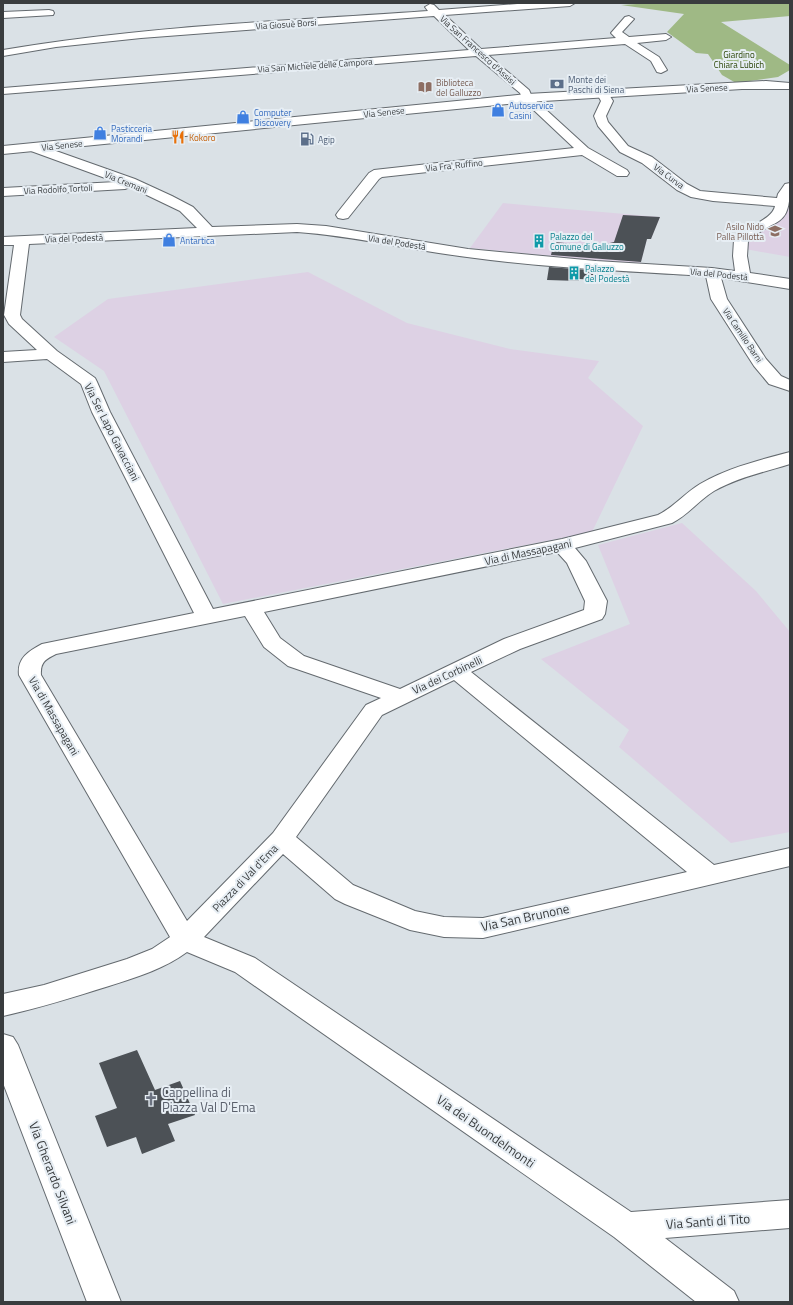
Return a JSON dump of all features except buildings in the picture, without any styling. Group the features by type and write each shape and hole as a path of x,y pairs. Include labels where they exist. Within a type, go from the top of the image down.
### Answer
{"street":[{"name":"Via San Francesco d'Assisi","path":"426,3 479,53 525,92 527,98"},
{"name":"Via Giosuè Borsi","path":"3,53 56,44 141,35 570,3"},
{"path":"3,15 49,13"},
{"path":"629,19 616,33 655,59 661,70"},
{"name":"Via San Michele delle Campora","path":"3,91 666,37"},
{"name":"Via Senese","path":"766,85 790,80"},
{"name":"Via Senese","path":"3,150 527,98 602,92 766,85 790,86"},
{"name":"Via Curva","path":"602,92 607,101 600,116 602,123 619,144 624,149 647,160 682,187 696,194 713,197 784,203"},
{"path":"527,98 584,150 622,173"},
{"path":"3,143 35,148"},
{"name":"Via Cremani","path":"35,148 136,184 187,209 200,226 209,232"},
{"name":"Via Fra' Ruffino","path":"343,215 374,176 379,173 584,150"},
{"name":"Via Rodolfo Tortoli","path":"3,192 136,184"},
{"path":"743,276 740,256 741,240 751,231 776,218 784,203 785,194 790,187"},
{"name":"Via del Podestà","path":"3,241 297,228 326,230 413,245 492,256 596,265 712,272 790,284"},
{"name":"Via Ser Lapo Gavacciani","path":"22,240 12,315 15,321 51,354 89,382 101,412 207,618"},
{"name":"Via Camillo Barni","path":"712,272 719,299 760,362 775,380 790,386"},
{"path":"3,358 51,354"},
{"name":"Via di Massapagani","path":"185,940 30,675 28,668 32,659 38,654 50,649 562,545 665,519 674,515 705,489 719,481 790,458"},
{"name":"Via dei Corbinelli","path":"282,839 374,710 512,644 594,614 596,601 576,561 562,545"},
{"path":"251,608 272,642 296,661 401,698"},
{"path":"456,671 710,876"},
{"name":"Piazza di Val d'Ema","path":"3,1005 44,996 137,966 162,956 185,940 282,839 344,892"},
{"name":"Via San Brunone","path":"344,892 410,920 444,927 483,928 790,857"},
{"name":"Via dei Buondelmonti","path":"185,940 246,966 626,1227 722,1302"},
{"name":"Via Gherardo Silvani","path":"3,1045 104,1302"},
{"name":"Via Santi di Tito","path":"626,1227 790,1214"}],"shaded area":[{"name":"Asilo Nido Palla Pillotta","path":"790,200 790,257 745,249 751,236 787,210"},
{"path":"503,203 660,217 651,239 647,239 640,265 470,248"},
{"path":"308,272 407,323 510,349 599,361 588,378 643,426 592,532 223,604 104,371 54,337 108,299"},
{"path":"682,523 756,591 790,632 790,832 731,843 619,747 629,730 541,659 630,624 598,545"}],"green space":[{"name":"Giardino Chiara Lubich","path":"652,3 790,3 790,16 721,22 790,65 790,70 778,77 736,83 722,75 708,54 696,53 667,32 684,14 621,5"}],"place":[{"name":"Monte dei Paschi di Siena","path":"557,84"},
{"name":"Biblioteca del Galluzzo","path":"425,87"},
{"name":"Autoservice Casini","path":"498,110"},
{"name":"Computer Discovery","path":"243,117"},
{"name":"Pasticceria Morandi","path":"100,133"},
{"name":"Kokoro","path":"178,137"},
{"name":"Agip","path":"307,139"},
{"name":"Asilo Nido Palla Pillotta","path":"775,231"},
{"name":"Antartica","path":"169,240"},
{"name":"Palazzo del Comune di Galluzzo","path":"539,241"},
{"name":"Palazzo del Podestà","path":"574,273"},
{"name":"Cappellina di Piazza Val D'Ema","path":"151,1099"}]}
